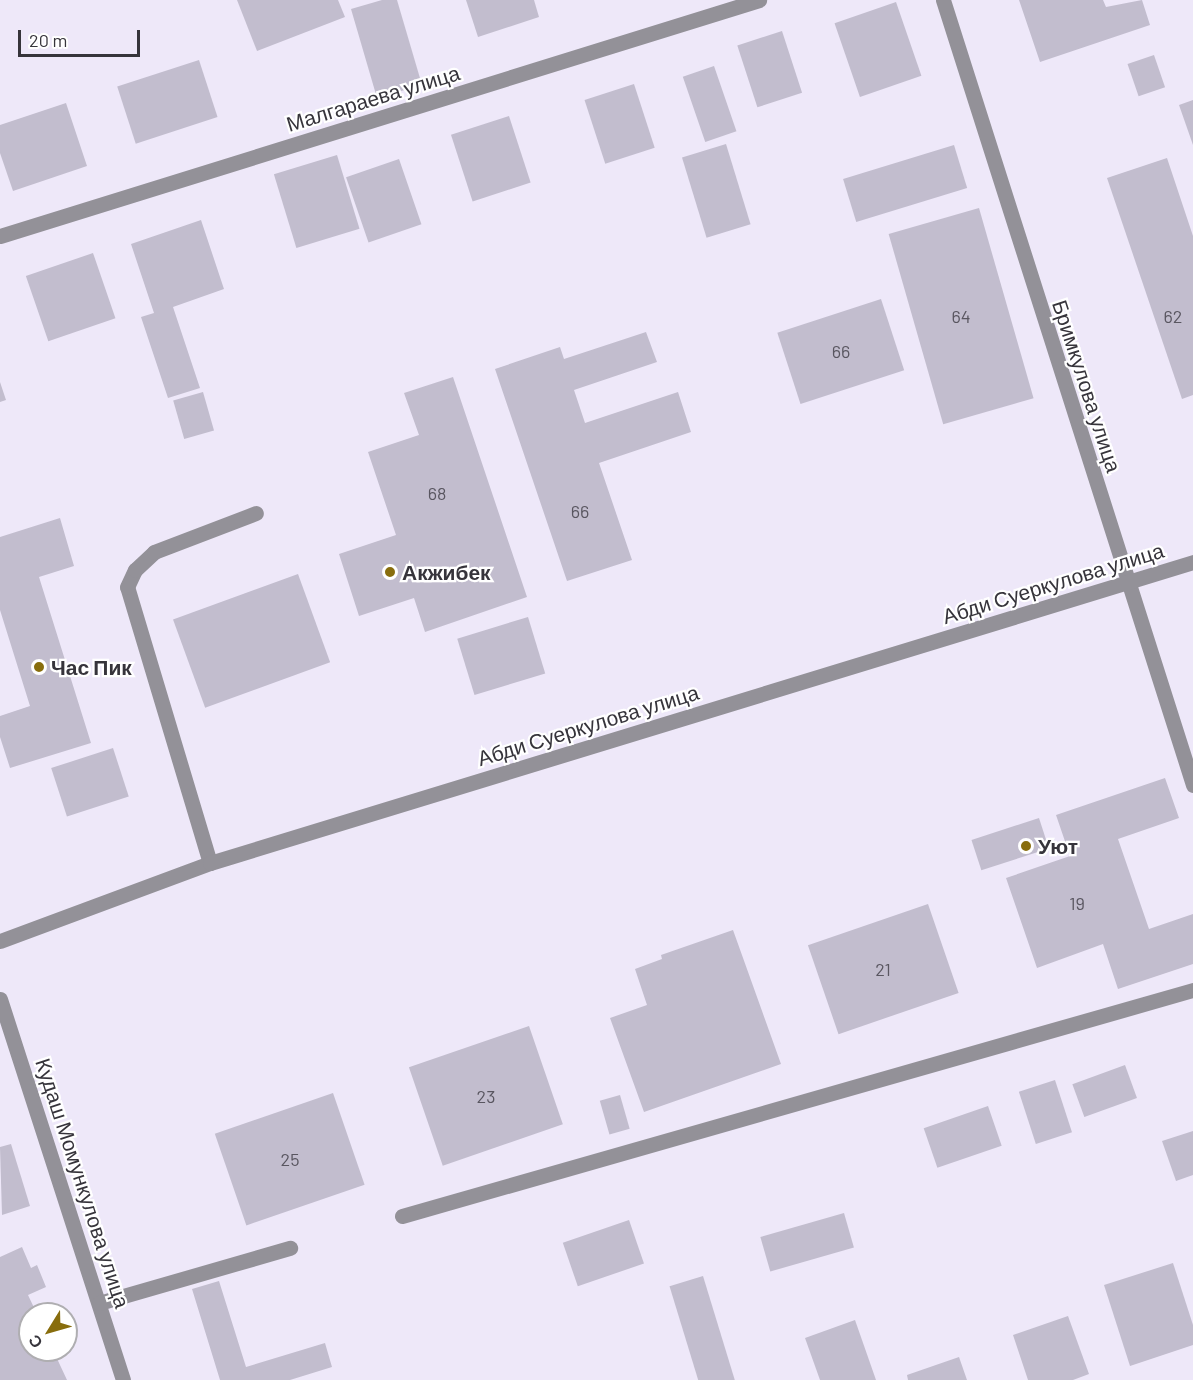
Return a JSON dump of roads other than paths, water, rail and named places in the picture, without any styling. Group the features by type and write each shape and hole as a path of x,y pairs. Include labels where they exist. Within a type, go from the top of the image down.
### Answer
{"street":[{"name":"Малгараева улица","path":"0,237 759,0"},
{"name":"Бримкулова улица","path":"943,0 1193,785"},
{"path":"210,863 127,587 135,570 154,552 256,513"},
{"name":"Абди Суеркулова улица","path":"0,941 210,863 1193,562"},
{"path":"402,1216 1193,990"},
{"name":"Кудаш Момункулова улица","path":"0,999 123,1380"},
{"path":"99,1303 290,1248"}],"place":[{"name":"Акжибек","path":"390,572"},
{"name":"Час Пик","path":"39,667"},
{"name":"Уют","path":"1026,846"}]}
